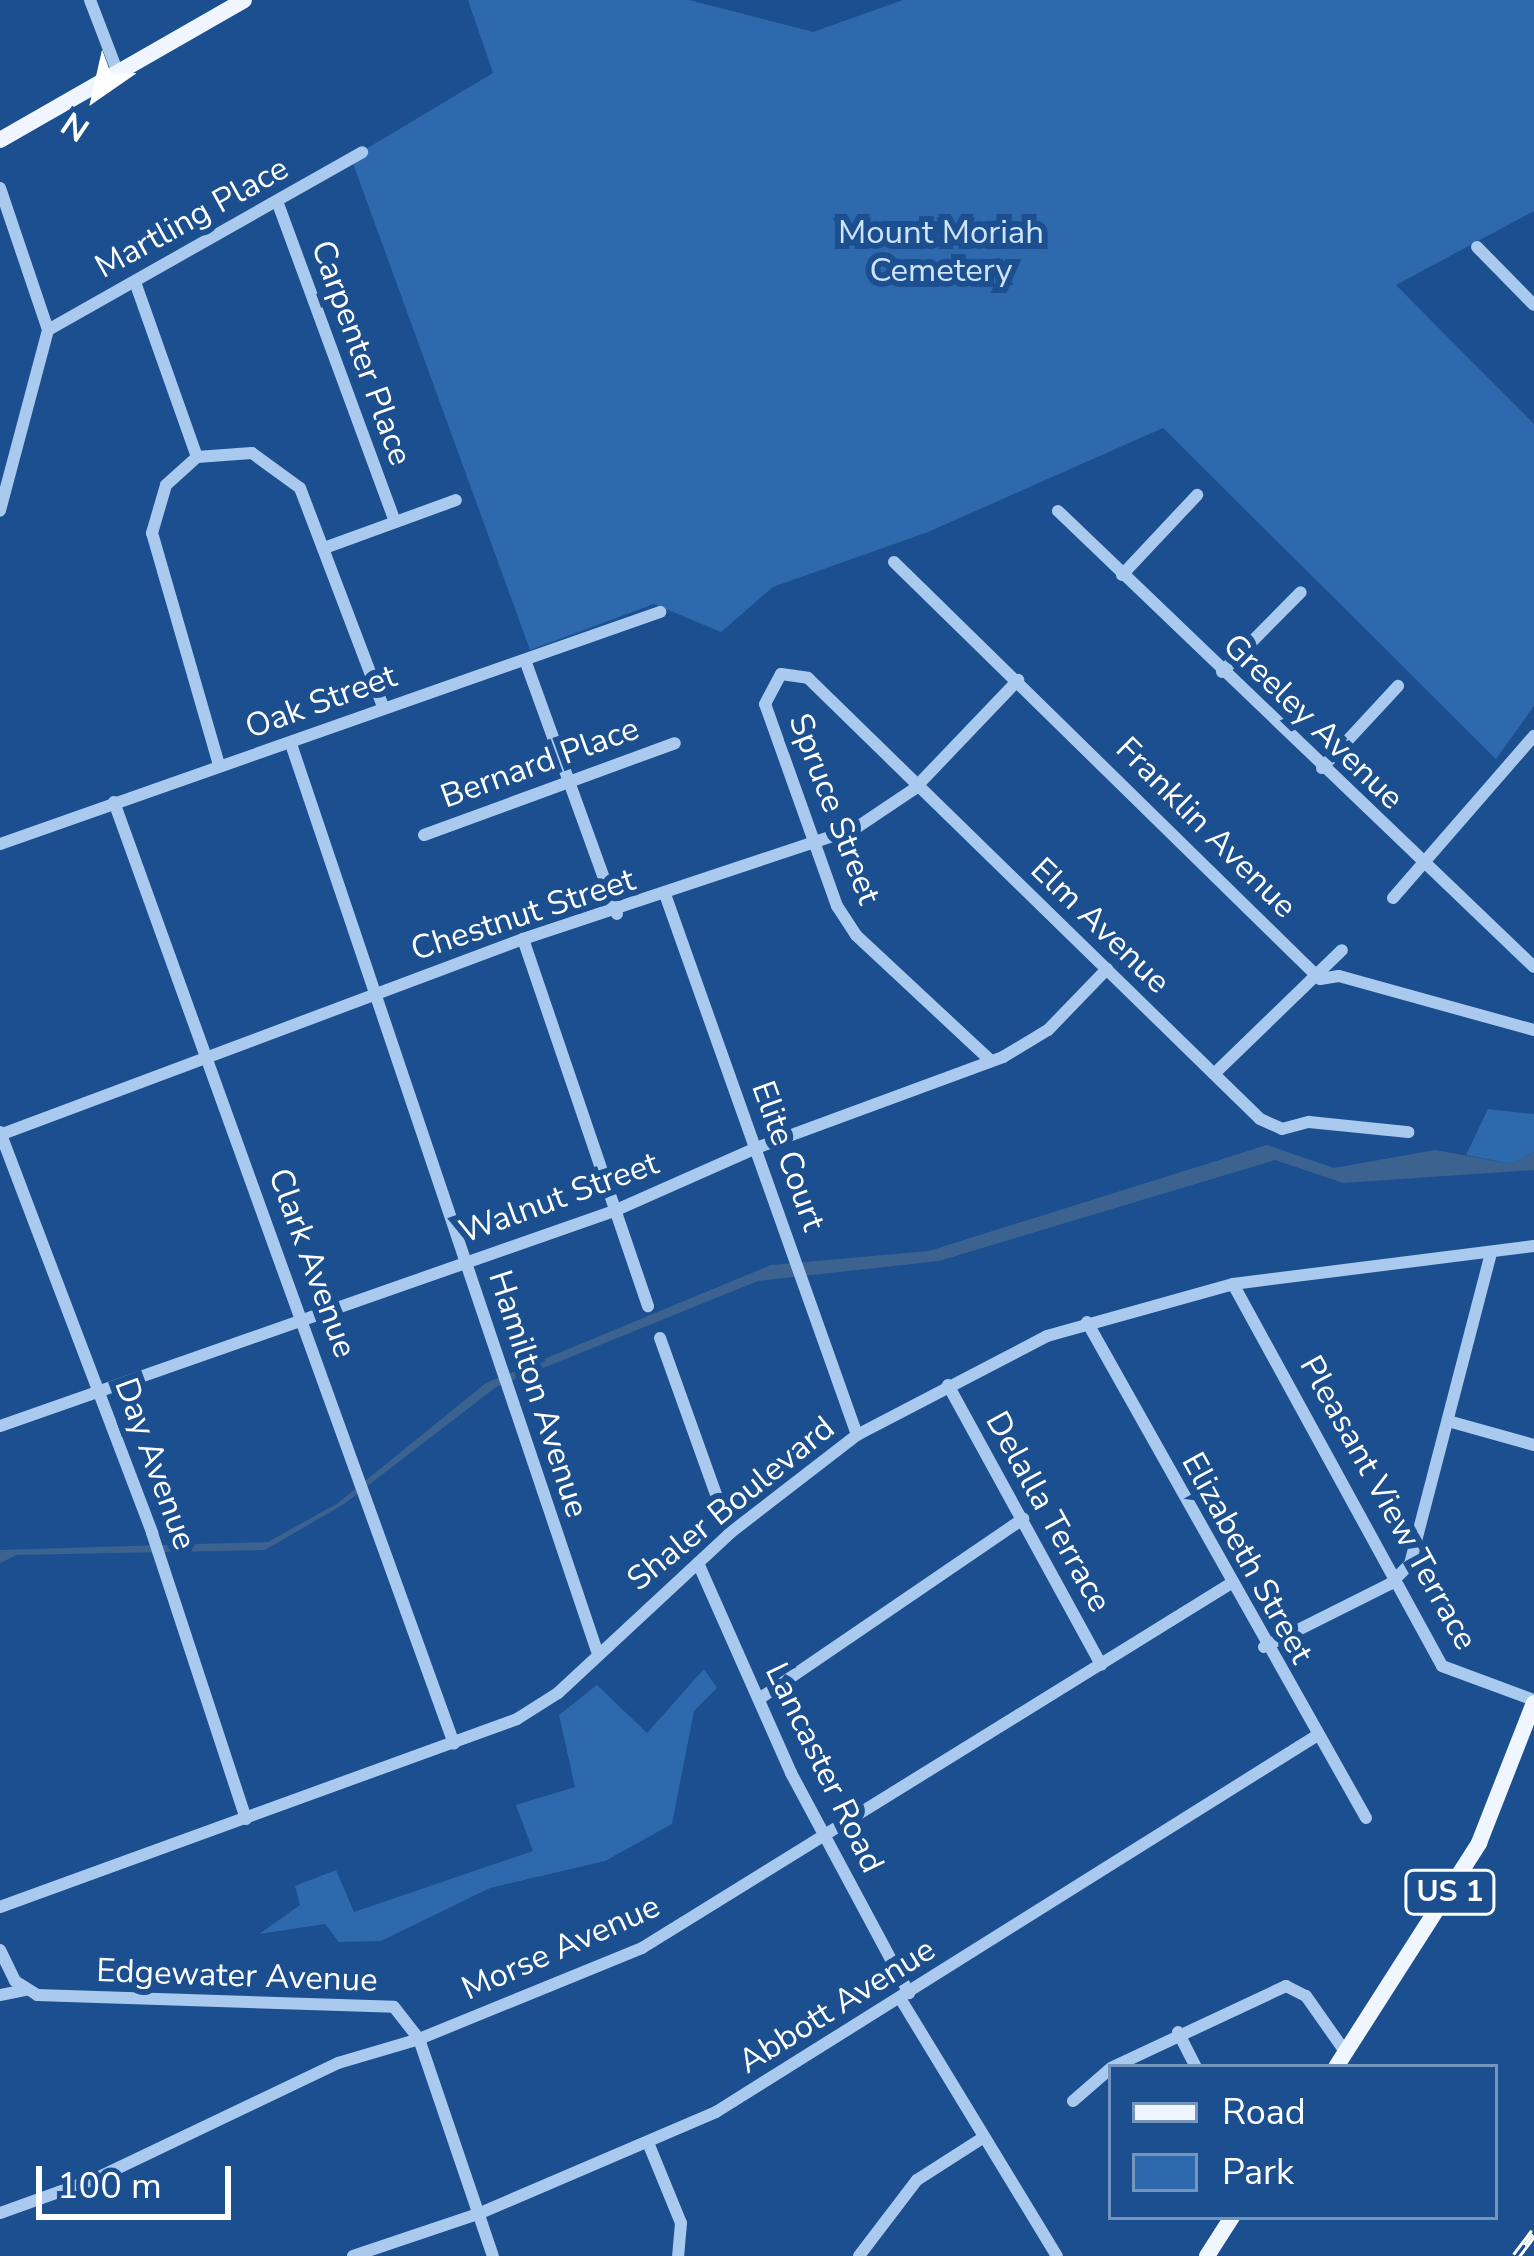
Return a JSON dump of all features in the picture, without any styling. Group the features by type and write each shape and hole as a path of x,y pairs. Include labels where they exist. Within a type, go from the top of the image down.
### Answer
{"main road":[{"path":"0,140 244,0"},
{"name":"US 1","path":"1341,2060 1479,1844 1534,1701"},
{"path":"1207,2256 1230,2220"}],"street":[{"path":"90,0 118,73"},
{"name":"Martling Place","path":"48,330 362,152"},
{"path":"0,188 48,330 0,512"},
{"name":"Carpenter Place","path":"277,202 395,522"},
{"path":"1477,247 1534,305"},
{"path":"135,282 197,457"},
{"path":"219,766 152,533 166,485 197,457 252,453 281,467 309,502 382,707"},
{"path":"1122,574 1197,495"},
{"path":"327,547 456,500"},
{"name":"Greeley Avenue","path":"1058,511 1423,866 1534,967"},
{"name":"Franklin Avenue","path":"894,562 1320,979"},
{"path":"1222,672 1301,592"},
{"name":"Oak Street","path":"0,844 660,612"},
{"path":"525,660 617,914"},
{"name":"Elm Avenue","path":"790,672 808,678 914,789 1270,1126 1408,1132"},
{"name":"Spruce Street","path":"790,672 773,680 765,704 814,844 856,935 991,1061"},
{"name":"Chestnut Street","path":"0,1134 523,939 617,914 856,828 914,789 1018,680"},
{"path":"1322,768 1398,686"},
{"path":"1393,898 1534,736"},
{"name":"Bernard Place","path":"424,835 675,742"},
{"name":"Hamilton Avenue","path":"291,744 378,992 500,1381 597,1651"},
{"name":"Clark Avenue","path":"114,802 454,1744"},
{"name":"Elite Court","path":"667,897 857,1435"},
{"path":"523,939 648,1306"},
{"path":"1214,1074 1320,979 1342,950"},
{"name":"Walnut Street","path":"0,1426 614,1211 756,1148 991,1061 1048,1030 1107,969"},
{"path":"1320,979 1339,976 1534,1030"},
{"name":"Day Avenue","path":"0,1134 152,1533 246,1820"},
{"name":"Shaler Boulevard","path":"0,1906 454,1744 558,1693 597,1651 730,1533 857,1435 948,1385 1087,1322 1233,1284 1534,1246"},
{"path":"1264,1647 1399,1578 1410,1564 1491,1253"},
{"name":"Pleasant View Terrace","path":"1233,1284 1399,1578 1442,1666 1534,1701"},
{"name":"Elizabeth Street","path":"1087,1322 1264,1647 1366,1818"},
{"path":"659,1338 730,1533"},
{"name":"Delalla Terrace","path":"948,1385 1101,1665"},
{"path":"1448,1421 1534,1445"},
{"path":"759,1699 1023,1519"},
{"name":"Lancaster Road","path":"698,1563 824,1837 904,1996 982,2139 1057,2256"},
{"name":"Morse Avenue","path":"0,2213 95,2179 338,2063 418,2039 642,1948 1230,1584"},
{"name":"Abbott Avenue","path":"353,2256 478,2214 649,2145 904,1996 1316,1736"},
{"path":"0,1950 25,1990"},
{"path":"1119,2064 1178,2032 1286,1986 1306,1996 1341,2060"},
{"name":"Edgewater Avenue","path":"0,1995 25,1990 52,1997 383,2004 408,2018 418,2039"},
{"path":"1178,2032 1194,2064"},
{"path":"418,2039 493,2256"},
{"path":"1073,2101 1108,2071"},
{"path":"859,2256 917,2180 982,2139"},
{"path":"649,2145 681,2223 678,2256"}],"green space":[{"name":"Mount Moriah Cemetery","path":"468,0 689,0 813,32 903,0 1534,0 1534,211 1396,285 1534,424 1534,706 1496,759 1163,428 928,532 773,587 721,632 654,604 530,650 351,158 493,73"},
{"path":"1488,1109 1534,1114 1534,1152 1512,1164 1466,1155"},
{"path":"704,1669 717,1688 694,1711 672,1824 605,1861 490,1888 381,1941 339,1942 325,1924 259,1934 300,1905 295,1886 336,1870 354,1912 533,1851 516,1805 575,1787 559,1715 597,1685 647,1733"}],"shaded area":[{"path":"1267,1145 1334,1168 1435,1150 1512,1164 1534,1152 1534,1170 1343,1183 1275,1160 939,1261 758,1281 496,1387 344,1504 265,1550 17,1555 0,1563 0,1550 268,1542 338,1503 486,1383 771,1265 929,1251"}],"railway":[{"path":"1516,2256 1534,2232"}]}
